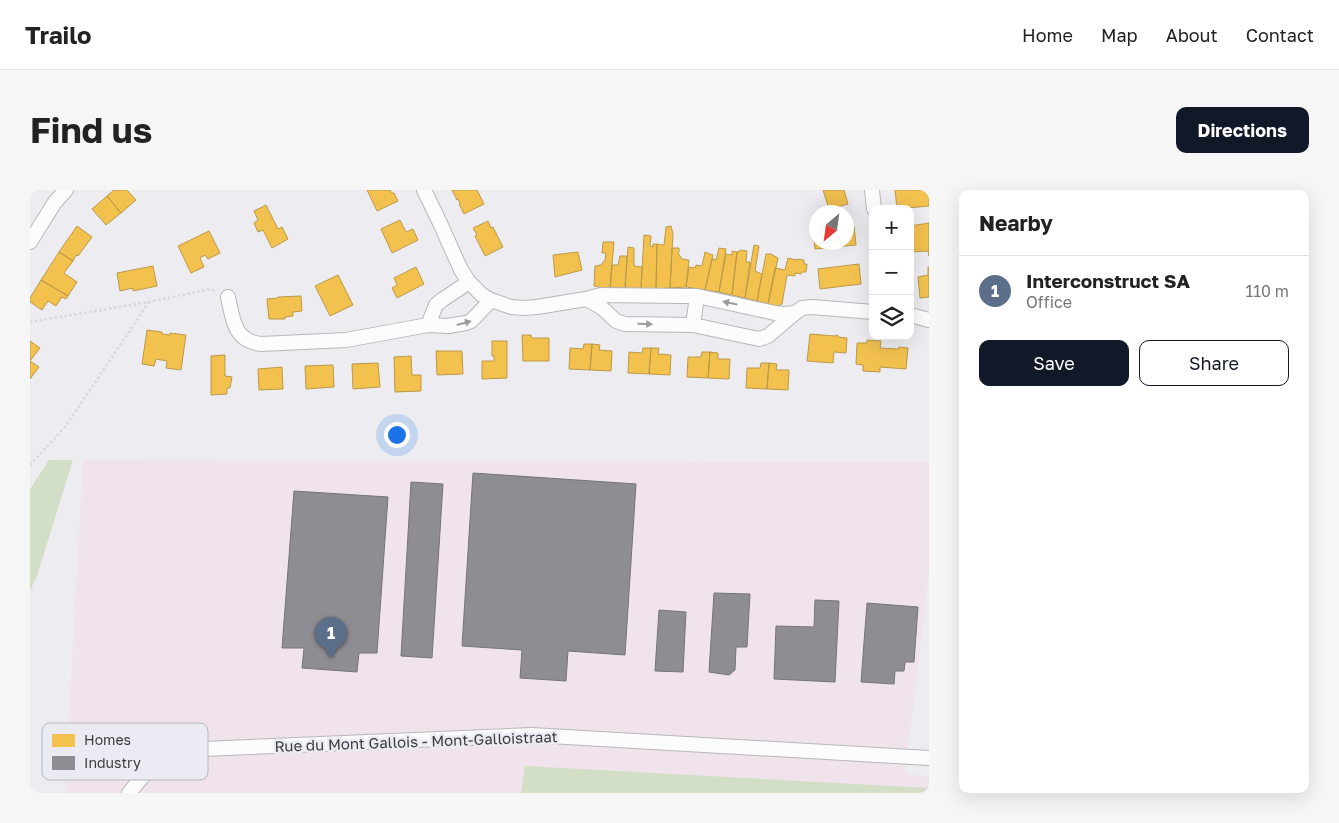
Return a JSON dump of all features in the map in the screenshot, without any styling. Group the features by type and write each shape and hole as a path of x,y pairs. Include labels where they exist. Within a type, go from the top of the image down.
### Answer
{"street":[{"path":"30,242 66,190"},
{"path":"424,190 461,270 469,282 490,300 511,307 524,308 586,299 600,295 697,296 783,314 795,313"},
{"path":"872,190 874,205"},
{"path":"428,326 436,305 469,282"},
{"path":"621,323 618,307 626,295"},
{"path":"693,325 697,296"},
{"path":"228,297 235,326 239,333 245,340 261,344 346,340 428,326 448,326 466,323 472,321 490,300"},
{"path":"586,299 601,308 616,321 625,324 693,325 759,339 768,336 802,308 869,312"},
{"path":"764,310 768,324 768,336"},
{"path":"914,316 929,320"},
{"name":"Rue du Mont Gallois - Mont-Galloistraat","path":"208,748 532,735 929,758"},
{"name":"Rue du Mont Gallois - Mont-Galloistraat","path":"129,793 140,780"}],"path":[{"path":"30,322 149,302 210,289 228,297"},
{"path":"30,465 65,427 149,302"}],"shaded area":[{"path":"83,460 929,462 929,572 905,774 929,777 929,793 65,793 66,780 208,780 208,723 69,723"}],"green space":[{"path":"49,460 73,460 37,576 30,591 30,489"},
{"path":"525,766 929,788 929,793 521,793"}],"building: Homes":[{"path":"114,190 127,190 136,200 121,213 107,196"},
{"path":"367,190 390,190 398,201 377,211"},
{"path":"452,190 477,190 484,204 464,214"},
{"path":"823,190 844,190 848,204 828,205"},
{"path":"895,190 929,190 929,206 914,207 914,205 897,205"},
{"path":"107,196 121,213 106,225 92,209"},
{"path":"266,205 278,229 282,227 288,239 272,248 263,230 258,232 254,223 258,220 254,211"},
{"path":"400,220 406,232 413,229 418,240 392,253 381,229"},
{"path":"488,221 503,247 485,256 473,228"},
{"path":"929,223 929,256 928,251 914,252 914,225"},
{"path":"77,226 92,237 73,261 59,252"},
{"path":"671,226 673,234 670,288 656,289 657,244 664,245 666,227"},
{"path":"854,226 856,245 854,245"},
{"path":"209,231 220,253 208,259 205,255 200,258 204,267 191,273 178,246"},
{"path":"644,235 651,236 650,246 653,247 653,244 657,244 656,289 641,289"},
{"path":"603,242 614,242 610,288 594,286 595,266 601,265 605,260 606,253 602,253"},
{"path":"754,245 759,246 755,271 762,274 757,301 745,298"},
{"path":"628,247 634,248 634,266 642,267 641,289 625,288"},
{"path":"672,248 679,248 678,253 682,259 689,260 686,287 670,288"},
{"path":"719,248 726,249 719,292 705,290 712,259 716,260"},
{"path":"741,250 747,251 746,262 750,262 745,298 732,295 737,252"},
{"path":"732,251 737,252 732,295 719,292 726,254 732,255"},
{"path":"59,252 73,261 64,273 77,282 68,296 41,280"},
{"path":"578,252 582,270 555,277 553,255"},
{"path":"705,252 713,255 705,290 686,287 689,267 702,266"},
{"path":"766,254 771,254 778,258 768,304 757,301"},
{"path":"620,256 627,256 625,288 610,288 612,265 618,265"},
{"path":"788,258 804,260 804,264 807,264 806,272 801,274 795,273 795,276 787,275 782,304 778,306 768,304 775,268 785,270"},
{"path":"859,264 861,284 820,289 818,269"},
{"path":"153,266 157,286 133,291 133,288 120,291 117,273"},
{"path":"416,267 424,284 397,298 392,288 397,285 394,278"},
{"path":"928,267 929,297 920,298 918,277 928,275"},
{"path":"338,275 353,305 330,316 315,286"},
{"path":"41,280 68,296 66,299 62,297 56,306 48,301 42,310 30,302 30,298"},
{"path":"301,296 302,311 293,312 293,316 285,317 285,319 269,319 267,299"},
{"path":"147,330 162,332 162,334 186,335 181,370 166,368 167,361 156,359 154,366 142,364"},
{"path":"810,334 838,335 838,337 847,338 846,353 834,352 833,363 807,361"},
{"path":"522,335 531,335 532,338 549,338 549,361 523,361"},
{"path":"867,340 881,341 880,348 908,348 906,369 880,367 880,372 863,371 863,365 856,364 857,343 867,343"},
{"path":"30,341 40,348 30,361"},
{"path":"492,341 507,341 507,378 482,379 482,361 494,361"},
{"path":"584,344 592,344 590,370 569,369 570,348 583,349"},
{"path":"592,344 600,345 599,350 612,351 611,371 590,370"},
{"path":"643,348 651,348 649,374 628,373 629,352 642,353"},
{"path":"651,348 659,348 658,354 671,355 670,375 649,374"},
{"path":"436,351 462,351 463,374 437,375"},
{"path":"702,352 710,352 708,378 687,377 688,357 701,357"},
{"path":"710,352 718,353 718,359 730,359 729,379 708,378"},
{"path":"225,355 225,376 232,377 230,388 227,388 227,394 211,395 211,356"},
{"path":"411,356 412,375 421,375 421,391 395,392 394,357"},
{"path":"30,361 39,367 30,379"},
{"path":"378,363 380,387 353,389 352,364"},
{"path":"761,363 769,363 767,389 746,388 747,368 760,368"},
{"path":"769,363 777,364 776,370 789,370 788,390 767,389"},
{"path":"333,365 334,387 306,389 305,366"},
{"path":"282,367 283,389 259,390 258,369"}],"building: Industry":[{"path":"473,473 636,484 625,655 568,651 566,681 520,678 522,650 462,646"},
{"path":"411,482 443,484 432,658 401,656"},
{"path":"294,491 388,497 377,653 359,653 357,672 302,668 304,648 282,648"},
{"path":"714,593 750,594 747,647 736,647 735,670 729,675 709,672"},
{"path":"815,600 839,601 835,682 774,679 776,626 814,627"},
{"path":"867,603 918,607 914,662 905,662 904,671 895,671 894,684 861,682"},
{"path":"659,610 686,612 683,672 655,671"}],"place":[{"name":"Interconstruct SA","path":"331,658"}]}
